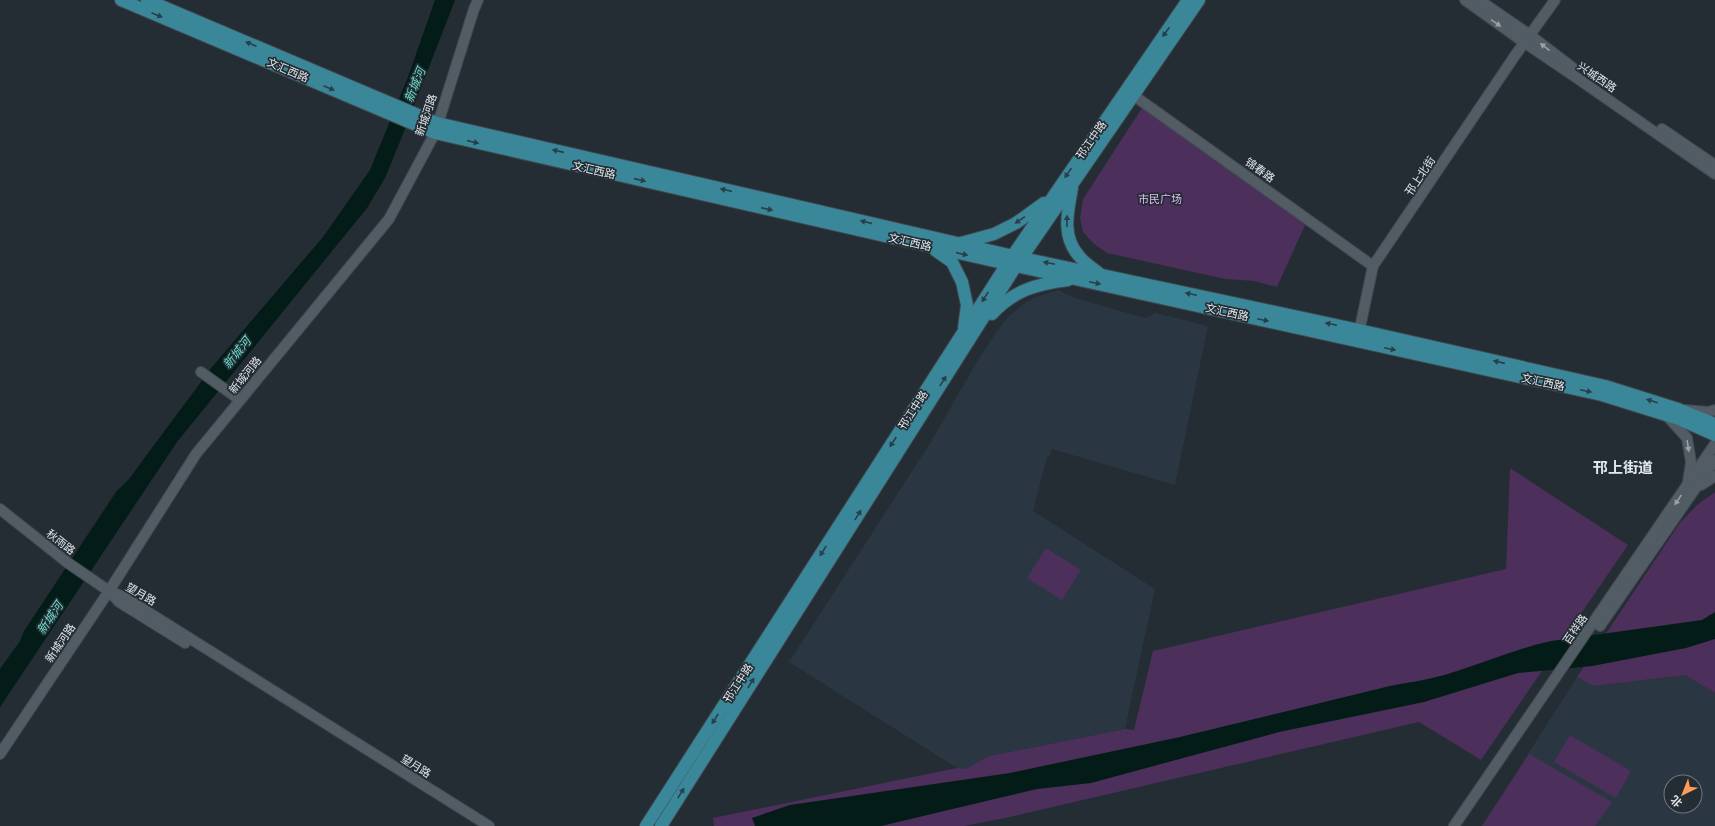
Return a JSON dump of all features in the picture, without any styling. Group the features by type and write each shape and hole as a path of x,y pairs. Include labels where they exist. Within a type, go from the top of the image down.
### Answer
{"main road":[{"name":"文汇西路","path":"121,0 436,128 931,247 1101,275 1358,336 1602,395 1666,415 1715,435"},
{"name":"文汇西路","path":"147,0 387,108"},
{"name":"邗江中路","path":"646,826 968,333 1014,261 1052,197 1188,0"},
{"name":"邗江中路","path":"1014,261 1072,185 1200,0"},
{"name":"文汇西路","path":"436,128 959,243 1076,279 1605,386 1678,409 1715,424"},
{"path":"1072,185 1067,217 1068,240 1078,256 1101,275"},
{"path":"959,243 994,234 1016,223 1052,197"},
{"path":"931,247 952,262 962,282 967,306 968,333"},
{"path":"968,333 1001,304 1021,291 1044,283 1076,279"},
{"name":"邗江中路","path":"661,826 968,333"}],"street":[{"name":"新城河路","path":"0,754 109,591 196,454 389,219 436,128 474,8 478,0"},
{"name":"兴城西路","path":"1465,0 1579,72 1715,165"},
{"name":"兴城西路","path":"1479,0 1574,76 1715,174"},
{"name":"邗上北街","path":"1358,336 1374,266 1527,39 1555,0"},
{"name":"锦春路","path":"1133,95 1374,266"},
{"path":"201,372 240,400"},
{"path":"1678,409 1708,412 1715,410"},
{"path":"1666,415 1687,438 1691,462 1692,487 1715,476"},
{"name":"百祥路","path":"1692,487 1715,444"},
{"name":"百祥路","path":"1461,826 1563,674 1692,487 1715,460"},
{"name":"秋雨路","path":"0,510 68,563 109,591"},
{"name":"望月路","path":"109,591 119,602 477,826"},
{"name":"望月路","path":"109,591 124,597 489,826"},
{"name":"百祥路","path":"1454,826 1563,674"}],"shaded area":[{"path":"1058,290 1075,298 1145,318 1156,313 1208,326 1175,485 1052,449 1049,457 1047,457 1033,511 1155,589 1125,729 989,756 966,770 957,768 789,662 929,445 976,363 995,334 1009,316 1020,307 1033,298"},
{"path":"1685,675 1715,693 1715,826 1482,826 1577,677 1595,686"}],"green space":[{"name":"市民广场","path":"1142,108 1307,221 1277,287 1254,281 1225,279 1107,253 1094,244 1083,232 1080,218 1083,199"},
{"path":"1510,468 1628,545 1481,760 1419,722 1010,817 964,826 714,826 713,818 957,768 966,769 989,756 1125,729 1134,730 1153,651 1506,569"},
{"path":"1715,492 1715,693 1685,675 1594,686 1577,677 1679,524 1697,505"},
{"path":"1046,548 1081,570 1062,600 1027,578"},
{"path":"1570,735 1631,771 1616,798 1554,762"},
{"path":"1529,754 1612,802 1595,826 1482,826"}],"water":[{"name":"新城河","path":"435,0 455,0 385,178 367,208 177,442 0,707 0,669 20,641 24,631 116,492 129,479 212,367 323,237 370,170 408,77"},
{"path":"1715,612 1715,639 1686,648 1592,666 1518,673 1424,702 1279,732 1091,783 1037,789 881,826 755,826 752,818 790,805 1010,773 1180,737 1390,686 1438,677 1526,647 1551,641 1702,620"}],"district":[{"name":"邗上街道","path":"1623,468"}]}
